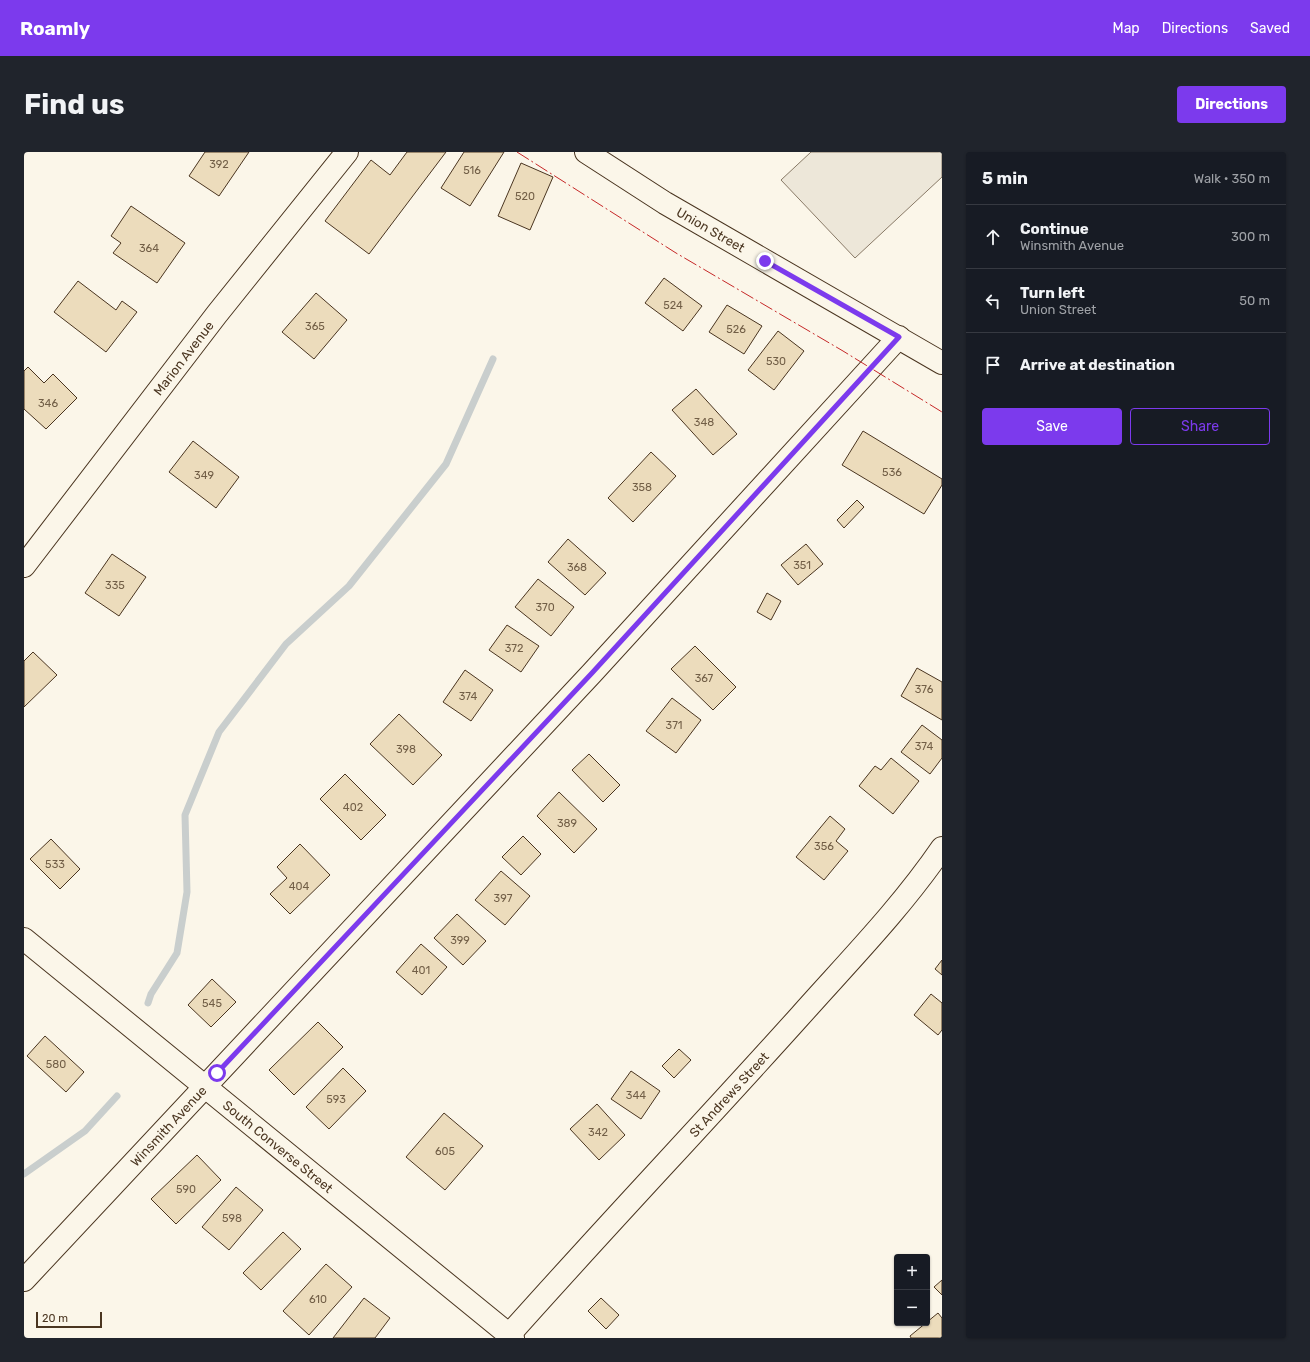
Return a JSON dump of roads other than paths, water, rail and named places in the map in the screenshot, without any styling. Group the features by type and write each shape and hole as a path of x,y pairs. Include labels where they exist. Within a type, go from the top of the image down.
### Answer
{"street":[{"name":"Marion Avenue","path":"24,566 216,314 347,152"},
{"name":"Union Street","path":"586,152 665,203 942,363"},
{"name":"Winsmith Avenue","path":"24,1280 587,679 899,337"},
{"name":"St Andrews Street","path":"511,1336 593,1241 732,1092 900,904 942,848"},
{"name":"South Converse Street","path":"24,939 511,1336"}],"waterway":[{"path":"148,1003 151,994 177,953 187,892 185,815 219,732 286,644 349,586 446,464 493,359"},
{"path":"24,1174 85,1131 117,1096"}]}
